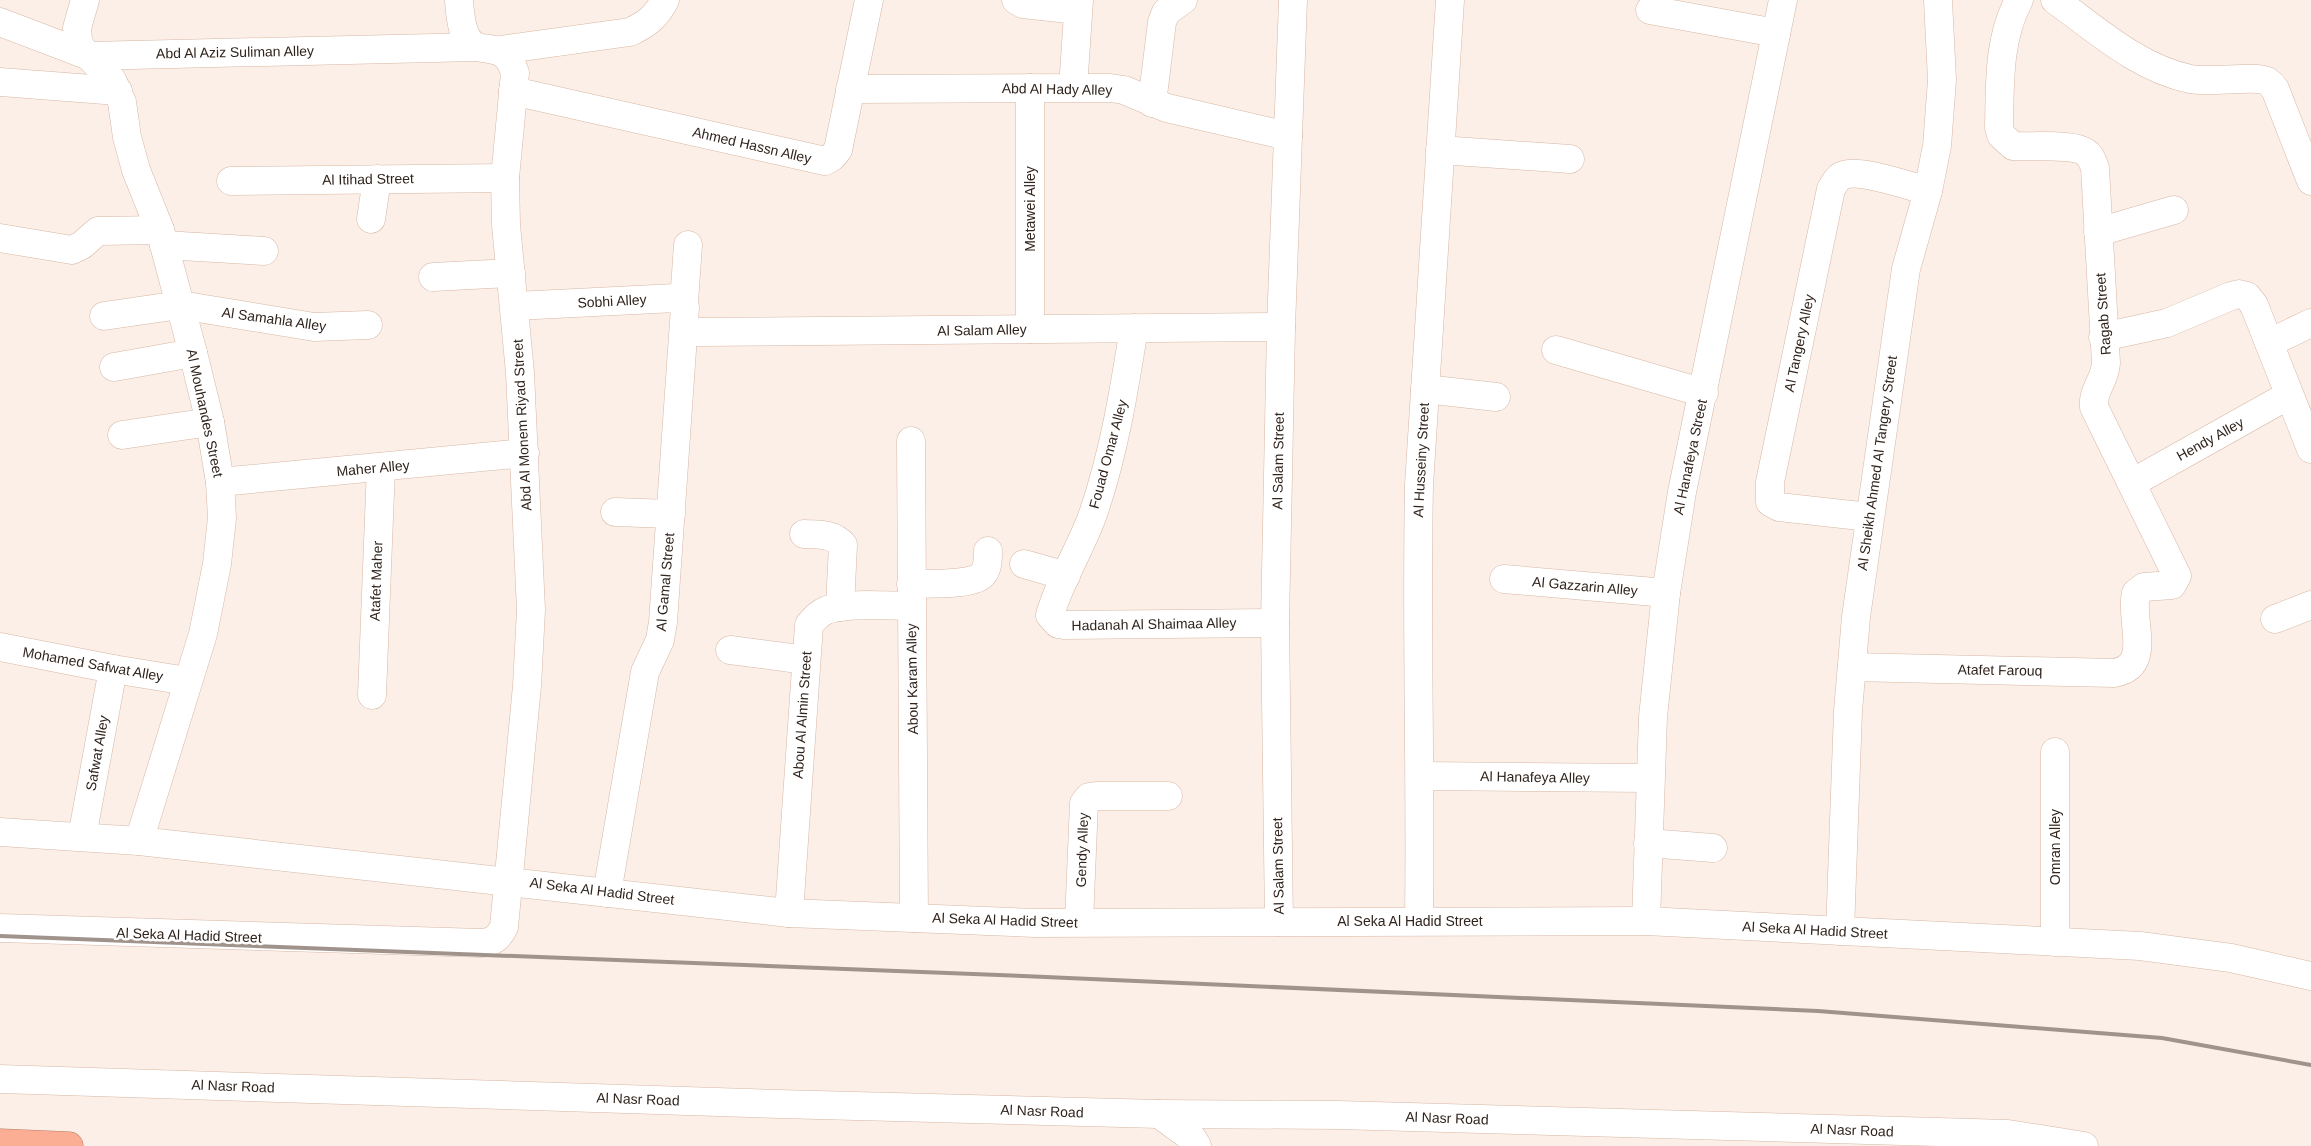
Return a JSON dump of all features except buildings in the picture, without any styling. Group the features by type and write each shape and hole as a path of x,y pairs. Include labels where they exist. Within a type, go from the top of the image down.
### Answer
{"highway":[{"path":"0,1143 69,1146"}],"street":[{"name":"Al Mouhandes Street","path":"85,0 77,28 81,48 112,80 122,102 127,137 136,170 162,238 193,353 210,422 220,482 222,518 218,564 203,634 139,841"},
{"name":"Abd Al Monem Riyad Street","path":"459,0 462,26 468,38 510,59 515,74 505,178 506,225 515,306 525,453 531,610 527,686 508,880"},
{"name":"Abd Al Aziz Suliman Alley","path":"0,22 89,56 488,49 630,32 647,24 658,14 665,0"},
{"name":"Ahmed Hassn Alley","path":"513,91 825,161 832,158 838,150 869,0"},
{"path":"1016,0 1023,4 1079,5 1072,88"},
{"path":"1152,103 1162,22 1166,12 1183,0"},
{"name":"Al Salam Street","path":"1279,922 1275,623 1281,327 1293,0"},
{"name":"Al Husseiny Street","path":"1419,920 1421,776 1418,563 1419,485 1450,0"},
{"name":"Al Hanafeya Street","path":"1646,921 1650,778 1656,690 1666,593 1682,492 1704,393 1783,0"},
{"name":"Al Sheikh Ahmed Al Tangery Street","path":"1840,931 1852,667 1869,517 1906,269 1928,191 1938,146 1942,80 1938,0"},
{"name":"Ragab Street","path":"2019,0 2005,35 2000,64 1999,127 2001,135 2013,146 2072,148 2082,150 2092,157 2095,168 2106,373 2102,383 2095,392 2093,398 2094,408 2177,576 2172,585 2144,587 2136,593 2138,653"},
{"path":"2055,0 2141,61 2166,72 2192,79 2219,81 2257,78 2268,81 2275,89 2311,181"},
{"path":"1650,10 1776,33"},
{"path":"0,82 118,91"},
{"name":"Metawei Alley","path":"1030,88 1030,329"},
{"name":"Abd Al Hady Alley","path":"850,89 1110,88 1124,90 1152,103 1288,136"},
{"path":"1440,150 1570,158"},
{"name":"Al Tangery Alley","path":"1869,517 1779,507 1770,502 1770,482 1831,189 1836,180 1842,175 1855,173 1928,191"},
{"name":"Al Itihad Street","path":"231,181 505,178"},
{"path":"371,219 376,179"},
{"path":"2098,232 2174,210"},
{"path":"0,238 72,250 82,245 98,231 264,251"},
{"name":"Al Gamal Street","path":"608,892 645,672 660,640 663,622 688,245"},
{"path":"433,277 512,274"},
{"path":"2103,337 2167,324 2240,294 2248,296 2254,305 2311,449"},
{"name":"Sobhi Alley","path":"515,306 676,298 684,314"},
{"name":"Al Samahla Alley","path":"104,316 180,306 314,327 368,325"},
{"name":"Al Salam Alley","path":"684,314 690,331 699,332 1281,327"},
{"path":"2268,343 2311,323"},
{"name":"Fouad Omar Alley","path":"1066,576 1093,514 1111,454 1120,420 1134,328"},
{"path":"1556,350 1704,393"},
{"path":"114,367 193,353"},
{"path":"1425,389 1496,397"},
{"name":"Hendy Alley","path":"2132,482 2289,395"},
{"path":"122,435 210,422"},
{"name":"Abou Karam Alley","path":"911,441 914,918"},
{"name":"Maher Alley","path":"220,482 525,453"},
{"name":"Atafet Maher","path":"372,695 381,467"},
{"path":"615,512 671,514"},
{"path":"804,534 828,535 836,538 843,545 840,607"},
{"name":"Abou Al Almin Street","path":"788,913 809,625 817,615 828,609 911,595 973,581 983,575 988,564 988,551"},
{"path":"1024,564 1066,576"},
{"name":"Hadanah Al Shaimaa Alley","path":"1066,576 1050,615 1058,624 1064,626 1275,623"},
{"name":"Al Gazzarin Alley","path":"1504,579 1666,593"},
{"path":"2275,619 2311,605"},
{"name":"Mohamed Safwat Alley","path":"0,646 112,669 187,681"},
{"path":"730,650 806,660"},
{"name":"Atafet Farouq","path":"1852,667 2114,673 2125,671 2134,664 2138,653"},
{"name":"Safwat Alley","path":"82,837 112,669"},
{"name":"Omran Alley","path":"2054,752 2055,942"},
{"name":"Al Hanafeya Alley","path":"1421,776 1650,778"},
{"name":"Gendy Alley","path":"1079,922 1084,803 1089,797 1096,796 1168,796"},
{"name":"Al Seka Al Hadid Street","path":"0,832 139,841 508,880 788,913 1035,923 1419,920 1646,921 2140,946 2231,958 2311,976"},
{"path":"1648,843 1712,848"},
{"name":"Al Seka Al Hadid Street","path":"0,928 492,942 499,937 504,927 508,880"},
{"name":"Al Nasr Road","path":"0,1079 1158,1114 1338,1115 1998,1134 2084,1146"},
{"path":"1158,1114 1192,1138 1197,1146"}],"railway":[{"path":"0,936 1023,976 1818,1011 2162,1038 2311,1065"}]}
